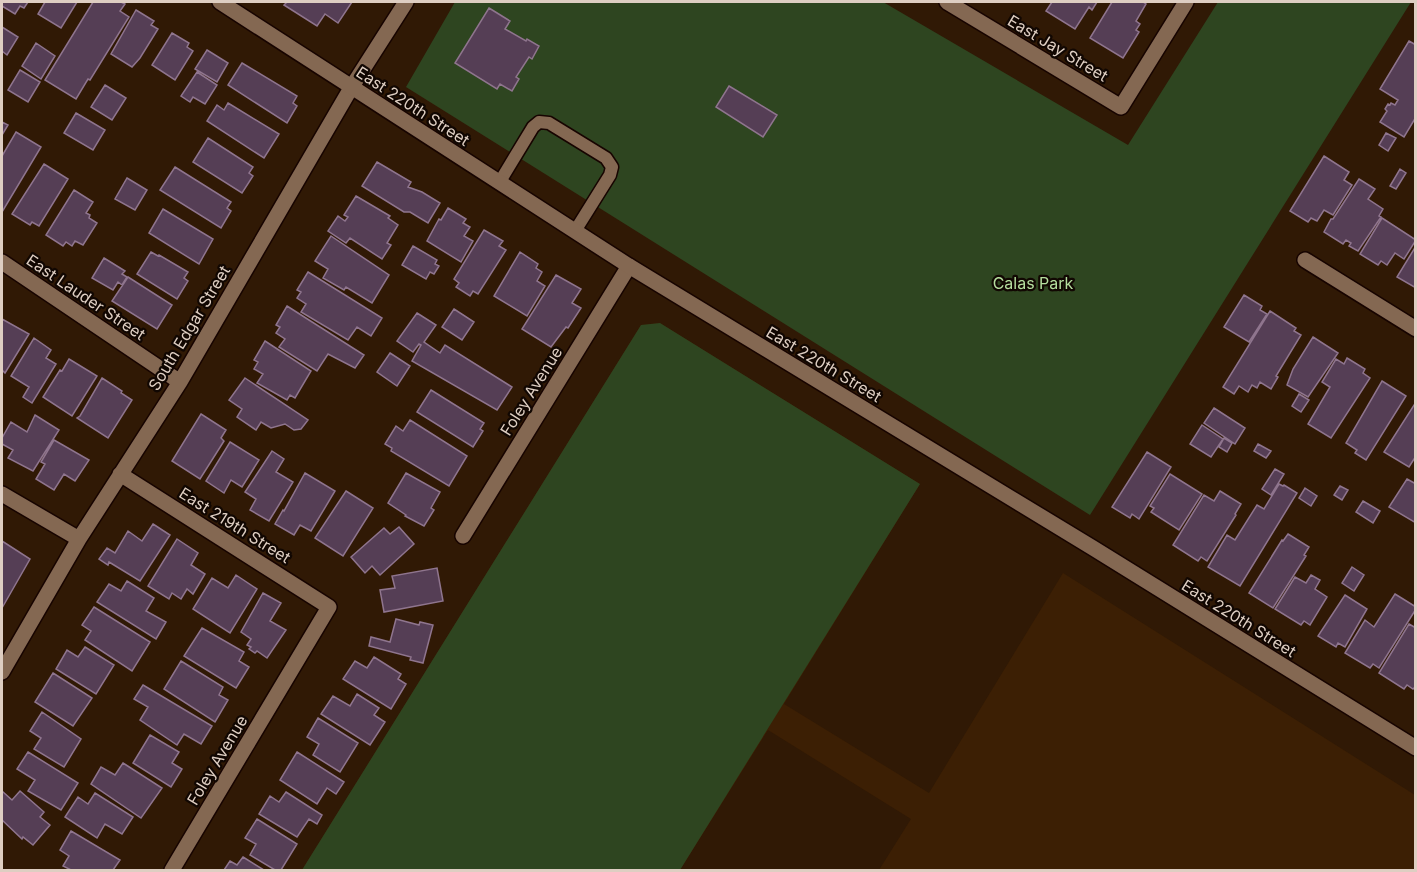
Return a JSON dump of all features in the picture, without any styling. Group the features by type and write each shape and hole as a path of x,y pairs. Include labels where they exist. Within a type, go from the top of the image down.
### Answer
{"street":[{"name":"East 220th Street","path":"220,2 630,266 1416,748"},
{"name":"South Edgar Street","path":"2,672 79,539 180,382 351,88 406,2"},
{"name":"East Jay Street","path":"947,2 1120,107 1186,2"},
{"path":"1305,260 1416,329"},
{"name":"East Lauder Street","path":"2,262 180,382"},
{"name":"Foley Avenue","path":"463,536 630,266"},
{"name":"East 219th Street","path":"120,474 329,607"},
{"path":"2,494 79,539"},
{"name":"Foley Avenue","path":"172,870 329,607"}],"lane":[{"path":"499,183 533,127 539,122 549,123 606,158 612,167 610,175 575,231"}],"shaded area":[{"path":"660,323 920,484 784,704 929,793 1063,573 1415,795 1415,870 879,870 911,819 768,730 680,870 302,870 641,325"}],"green space":[{"name":"Calas Park","path":"455,2 883,2 1128,145 1218,2 1411,2 1090,515 406,87"},
{"path":"660,323 920,484 680,870 302,870 641,325"}],"building":[{"path":"2,2 28,2 24,8 20,6 15,14 2,6"},
{"path":"45,2 77,2 61,28 38,14"},
{"path":"93,2 121,2 125,4 120,11 129,17 76,99 45,80"},
{"path":"287,2 352,2 338,23 325,14 317,26 284,5"},
{"path":"1052,2 1097,2 1092,10 1089,7 1075,29 1046,11"},
{"path":"1112,2 1143,2 1146,4 1136,21 1140,24 1136,30 1139,32 1123,58 1090,38"},
{"path":"489,8 510,21 505,29 539,46 532,59 529,57 516,77 519,79 512,91 500,84 497,89 455,63"},
{"path":"136,10 154,21 151,25 158,29 132,67 111,54"},
{"path":"2,27 18,37 7,55 2,51"},
{"path":"172,33 189,43 187,47 193,51 175,80 152,65"},
{"path":"1409,41 1416,45 1416,117 1404,137 1380,122 1387,111 1385,109 1388,104 1395,105 1398,100 1380,89"},
{"path":"36,43 55,56 41,79 22,66"},
{"path":"207,50 228,63 217,82 195,69"},
{"path":"242,63 297,96 293,103 297,106 287,123 228,85"},
{"path":"20,70 40,82 28,102 8,90"},
{"path":"197,72 217,85 205,104 193,97 190,102 181,96"},
{"path":"105,85 126,98 112,120 91,107"},
{"path":"729,86 777,115 763,137 716,107"},
{"path":"228,103 279,134 264,158 207,121 217,105 224,110"},
{"path":"76,113 105,130 93,150 64,133"},
{"path":"2,122 8,125 2,135"},
{"path":"16,132 41,147 2,212 2,156"},
{"path":"1386,133 1396,138 1388,151 1379,145"},
{"path":"208,138 253,167 249,173 253,176 242,193 193,162"},
{"path":"1324,156 1349,172 1344,180 1352,185 1333,215 1324,210 1317,221 1311,218 1308,222 1290,211"},
{"path":"377,162 411,182 408,187 440,203 428,223 410,212 404,212 362,186"},
{"path":"44,164 68,179 39,226 32,222 30,225 12,214"},
{"path":"175,167 231,202 227,208 231,211 221,228 160,190"},
{"path":"1400,169 1406,173 1396,189 1390,186"},
{"path":"127,178 147,190 135,210 115,199"},
{"path":"1359,179 1375,189 1368,199 1383,209 1379,216 1381,217 1358,251 1349,246 1351,243 1346,240 1343,244 1324,232"},
{"path":"74,190 93,202 86,213 97,223 83,245 75,241 72,246 66,242 63,246 46,235"},
{"path":"356,196 390,216 388,218 398,225 387,243 391,245 382,259 350,238 346,243 328,231 338,216 345,221 348,217 344,215"},
{"path":"448,208 466,219 463,223 470,227 464,236 473,241 461,262 427,241"},
{"path":"163,209 213,239 199,264 149,233"},
{"path":"1382,218 1416,240 1404,259 1395,253 1387,265 1381,261 1378,265 1360,254"},
{"path":"484,230 503,241 499,246 506,250 478,294 473,291 470,296 456,287 459,283 454,279"},
{"path":"331,236 389,275 372,303 346,287 344,290 323,278 328,269 315,261"},
{"path":"413,246 437,260 435,264 439,266 434,274 430,272 426,279 402,265"},
{"path":"1416,246 1416,288 1397,277"},
{"path":"151,252 188,272 184,278 188,281 177,299 137,274"},
{"path":"520,252 538,264 536,268 542,272 537,281 545,286 527,316 494,296"},
{"path":"104,258 125,271 122,274 127,277 122,285 118,282 113,290 92,278"},
{"path":"308,272 382,318 371,336 357,327 348,340 301,312 306,304 297,298 301,292 297,290"},
{"path":"556,275 581,289 572,303 581,308 568,328 566,327 551,347 522,329"},
{"path":"128,277 172,305 157,329 112,301"},
{"path":"1244,295 1262,306 1260,310 1267,314 1249,342 1224,327"},
{"path":"287,306 364,355 355,368 328,354 317,371 279,347 285,339 276,333 280,327 276,325"},
{"path":"454,309 474,322 462,340 442,327"},
{"path":"1270,311 1296,328 1294,331 1301,335 1276,376 1278,377 1271,389 1260,382 1257,388 1252,385 1248,392 1239,386 1234,394 1223,387"},
{"path":"417,313 436,325 424,342 440,353 445,345 512,387 497,410 412,361 421,345 419,344 413,352 397,341"},
{"path":"2,319 29,334 5,373 2,370"},
{"path":"1313,337 1338,353 1308,397 1287,385 1293,369"},
{"path":"34,338 51,350 46,358 56,364 32,403 23,397 29,387 11,376"},
{"path":"265,341 311,371 295,398 290,395 287,400 257,383 263,374 254,369 258,362 254,360"},
{"path":"390,353 410,366 397,386 377,372"},
{"path":"1347,358 1365,369 1363,373 1370,378 1331,438 1308,424 1330,387 1322,382 1336,359 1344,364"},
{"path":"69,359 97,376 72,416 43,397"},
{"path":"102,378 132,400 108,438 77,418"},
{"path":"245,378 308,420 301,429 294,430 285,424 271,428 261,422 256,430 237,417 242,409 229,400"},
{"path":"1382,381 1406,396 1366,460 1346,443"},
{"path":"431,390 484,423 480,429 483,431 473,447 417,412"},
{"path":"1299,394 1309,400 1301,412 1292,406"},
{"path":"1416,402 1416,456 1409,467 1384,452"},
{"path":"1214,408 1245,428 1235,444 1204,423"},
{"path":"201,414 226,430 221,438 224,441 200,479 172,461"},
{"path":"35,415 59,430 33,471 8,458 13,450 2,444 2,438 11,422 27,432"},
{"path":"410,420 467,456 449,486 391,451 392,448 385,444 396,426 403,431"},
{"path":"1202,425 1223,439 1211,457 1190,444"},
{"path":"1224,438 1232,443 1227,452 1219,447"},
{"path":"54,440 89,460 75,481 64,474 54,490 36,479 45,464 41,462"},
{"path":"230,442 259,460 242,487 231,480 224,493 206,481"},
{"path":"1258,444 1271,451 1266,458 1254,451"},
{"path":"272,451 284,459 276,472 293,482 269,521 250,510 256,499 245,492"},
{"path":"1147,452 1171,467 1139,519 1132,514 1130,518 1112,507"},
{"path":"1275,469 1284,474 1271,495 1262,489"},
{"path":"305,473 335,491 311,531 300,525 294,535 275,524"},
{"path":"406,473 440,492 431,508 434,510 424,526 405,516 388,503"},
{"path":"1170,474 1202,494 1179,530 1151,512 1154,508 1150,506"},
{"path":"1407,479 1416,484 1416,523 1389,507"},
{"path":"1279,484 1297,493 1240,586 1208,567 1227,535 1235,540 1257,505 1264,509"},
{"path":"1340,486 1348,490 1342,500 1334,495"},
{"path":"1305,488 1317,496 1311,506 1299,498"},
{"path":"346,491 373,508 343,556 315,538"},
{"path":"1220,491 1241,504 1207,561 1201,557 1198,561 1173,545 1204,495 1214,501"},
{"path":"1363,501 1380,511 1373,523 1356,512"},
{"path":"153,524 170,535 140,581 109,562 108,565 99,559 107,548 115,553 128,531 142,541"},
{"path":"399,527 414,544 380,575 372,566 365,573 351,557 384,528 390,534"},
{"path":"1288,534 1309,547 1304,555 1306,556 1273,608 1249,593"},
{"path":"177,539 198,553 191,565 205,574 193,594 187,589 181,599 172,593 169,599 148,586"},
{"path":"2,541 30,559 2,608"},
{"path":"1352,567 1364,575 1354,591 1342,583"},
{"path":"437,568 443,601 384,612 380,590 395,588 392,576"},
{"path":"236,575 257,589 230,633 193,609 212,578 228,588"},
{"path":"1311,575 1320,580 1315,589 1327,597 1310,625 1304,621 1301,625 1275,609 1295,577 1306,583"},
{"path":"127,581 154,598 146,611 166,622 156,639 97,602 109,584 121,591"},
{"path":"263,593 281,603 270,621 286,630 267,658 249,649 251,647 247,645 251,639 241,632"},
{"path":"1395,594 1416,609 1379,668 1373,664 1370,668 1345,653 1365,620 1374,627"},
{"path":"1345,595 1367,609 1345,647 1338,643 1336,647 1318,636"},
{"path":"94,607 150,642 132,671 85,640 91,631 82,625"},
{"path":"396,619 419,625 420,622 433,625 423,663 410,660 411,657 369,646 371,637 390,642"},
{"path":"1409,624 1416,628 1416,686 1413,689 1407,685 1404,689 1379,673"},
{"path":"202,628 244,652 239,661 249,667 236,688 184,656"},
{"path":"85,647 114,665 96,694 56,669 67,650 78,657"},
{"path":"374,657 401,674 398,679 406,684 391,709 343,679 355,661 367,668"},
{"path":"181,661 223,687 219,695 228,700 215,722 164,689"},
{"path":"53,673 92,698 73,726 35,702"},
{"path":"143,685 212,726 201,744 184,734 177,745 140,720 148,707 134,699"},
{"path":"357,694 379,708 374,715 385,722 370,745 321,714 333,696 350,706"},
{"path":"42,712 81,739 64,767 34,749 41,738 30,731"},
{"path":"318,718 358,743 340,772 313,755 319,744 307,737"},
{"path":"150,735 179,752 172,763 182,769 171,787 133,763"},
{"path":"28,752 78,783 61,810 28,791 35,780 17,769"},
{"path":"297,752 344,782 336,794 327,788 317,804 280,780"},
{"path":"123,763 162,788 141,818 91,784 101,767 115,775"},
{"path":"2,791 12,800 20,791 44,812 40,817 50,825 33,845 23,837 22,839 2,820"},
{"path":"286,792 322,815 317,824 309,819 297,837 259,814 270,796 279,802"},
{"path":"95,793 133,817 122,834 105,824 97,838 65,817 78,797 88,804"},
{"path":"257,819 297,844 281,870 275,870 250,855 256,844 245,838"},
{"path":"71,831 120,860 113,870 71,870 63,866 69,856 60,850"},
{"path":"243,857 264,870 224,870 230,861 237,865"}]}
